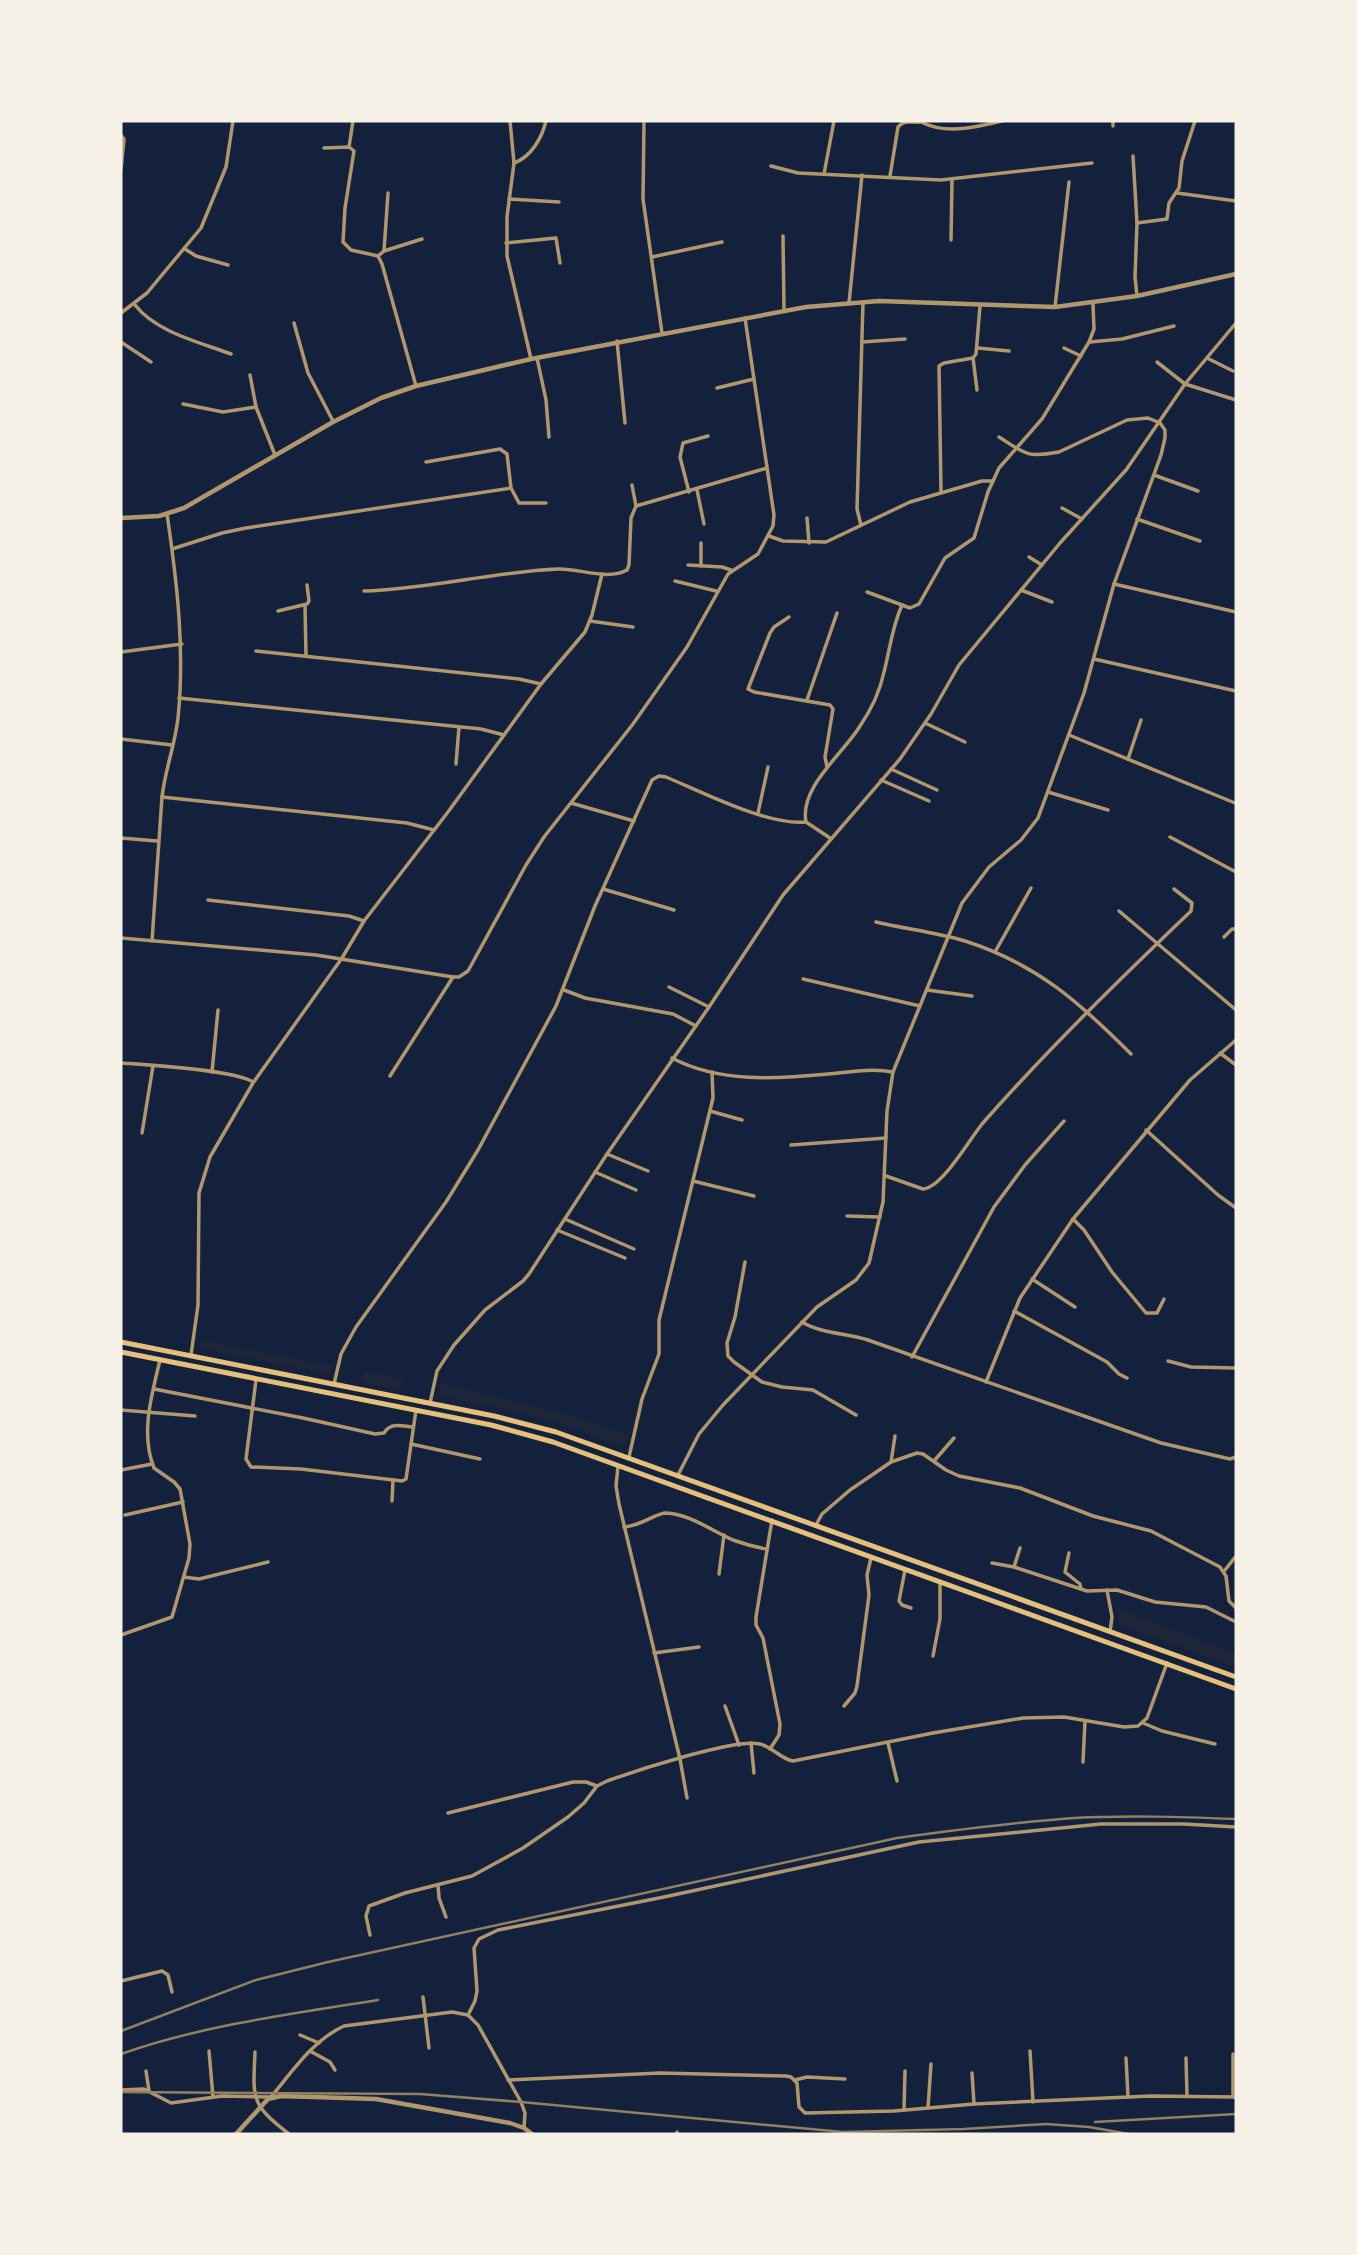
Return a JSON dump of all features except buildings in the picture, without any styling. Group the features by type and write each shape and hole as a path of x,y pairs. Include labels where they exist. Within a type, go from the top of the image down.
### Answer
{"highway":[{"path":"121,1342 517,1422 629,1457 1236,1677"},
{"path":"121,1352 515,1431 619,1464 1236,1689"}],"street":[{"path":"121,313 135,304 201,228 226,167 233,121"},
{"path":"349,147 353,121"},
{"path":"510,121 514,163 506,243 509,272 546,400 549,437"},
{"path":"514,163 535,145 546,121"},
{"path":"645,121 643,198 662,333"},
{"path":"824,174 834,121"},
{"path":"890,176 901,122 922,121 935,127 958,129 1002,121"},
{"path":"1137,223 1167,219 1169,203 1177,193 1182,161 1195,121"},
{"path":"121,135 124,139 121,169"},
{"path":"324,148 349,147 354,152 346,198 343,242 351,250 378,256"},
{"path":"1132,156 1137,223 1137,296"},
{"path":"771,166 786,171 824,174 952,180 1000,172 1092,163"},
{"path":"849,303 862,175"},
{"path":"951,240 952,180"},
{"path":"1055,307 1069,182"},
{"path":"384,251 388,193"},
{"path":"1177,193 1236,201"},
{"path":"509,199 559,202"},
{"path":"783,236 784,310"},
{"path":"506,243 556,238 560,263"},
{"path":"378,256 384,251 422,239"},
{"path":"652,257 722,242"},
{"path":"185,249 196,256 228,265"},
{"path":"378,256 416,386"},
{"path":"121,518 167,514 199,500 333,422 381,398 416,386 534,359 784,310 863,302 1055,307 1093,304 1236,274"},
{"path":"860,525 857,509 863,302"},
{"path":"135,304 149,318 173,331 231,354"},
{"path":"867,592 910,608 919,604 945,558 974,538 992,481 1004,462 1042,419 1089,342 1094,329 1093,304"},
{"path":"977,390 973,358 978,348 980,306"},
{"path":"121,938 342,958 453,977 459,977 468,971 544,836 633,724 696,632 716,592 731,570 758,554 769,536 774,521 745,318"},
{"path":"294,323 308,373 333,422"},
{"path":"430,1403 435,1377 446,1355 485,1310 523,1281 778,902 891,769 925,723 960,666 1042,565 1126,470 1185,384 1236,323"},
{"path":"1089,342 1122,339 1174,326"},
{"path":"862,342 905,339"},
{"path":"617,341 625,423"},
{"path":"121,342 151,362"},
{"path":"978,348 1009,351"},
{"path":"1064,348 1081,356"},
{"path":"942,492 939,366 973,358"},
{"path":"1207,358 1233,371"},
{"path":"1157,362 1185,384 1236,400"},
{"path":"250,375 256,407 275,455"},
{"path":"717,388 754,379"},
{"path":"183,404 223,412 256,407"},
{"path":"678,1475 699,1434 750,1374 817,1307 862,1275 872,1252 880,1217 886,1175 888,1097 893,1072 955,916 968,893 989,867 1030,829 1038,818 1094,659 1114,584 1154,475 1165,430 1160,423 1148,418 1127,420 1059,452 1028,455 999,438"},
{"path":"689,492 680,452 683,443 708,436"},
{"path":"426,461 505,450 508,454 511,488 519,503 546,503"},
{"path":"635,506 767,468"},
{"path":"1154,475 1198,491"},
{"path":"769,536 777,540 826,542 910,502 986,480 992,481"},
{"path":"364,591 411,588 510,572 561,569 602,574 621,573 627,570 631,518 635,506 632,485"},
{"path":"172,549 246,528 511,488"},
{"path":"697,490 704,524"},
{"path":"1062,508 1082,519"},
{"path":"152,941 157,841 179,698 182,644 167,514"},
{"path":"807,518 809,543"},
{"path":"1137,519 1200,541"},
{"path":"701,542 701,566"},
{"path":"1029,557 1042,565"},
{"path":"688,565 731,570"},
{"path":"191,1356 198,1305 198,1203 209,1157 253,1083 342,958 364,921 541,684 585,632 602,574"},
{"path":"675,581 716,592"},
{"path":"1114,584 1236,612"},
{"path":"278,611 305,605 309,601 307,585"},
{"path":"1021,590 1052,602"},
{"path":"305,605 306,656"},
{"path":"806,822 805,809 808,801 827,766 853,737 881,685 891,637 902,605"},
{"path":"807,700 837,613"},
{"path":"789,617 771,633 748,689 830,705 833,709 825,757 827,766"},
{"path":"590,621 633,628"},
{"path":"121,652 182,644"},
{"path":"256,651 519,679 541,684"},
{"path":"1094,659 1236,691"},
{"path":"179,698 459,727 504,735"},
{"path":"1128,759 1141,720"},
{"path":"925,723 965,742"},
{"path":"456,764 459,727"},
{"path":"1069,735 1235,803"},
{"path":"121,739 172,745"},
{"path":"758,813 768,767"},
{"path":"891,769 937,790"},
{"path":"334,1384 341,1354 351,1336 467,1170 563,990 603,889 652,780 659,776 758,813 792,822 806,822 830,838"},
{"path":"881,780 929,801"},
{"path":"1048,792 1108,810"},
{"path":"162,797 407,823 434,830"},
{"path":"571,803 634,821"},
{"path":"1170,837 1236,872"},
{"path":"121,838 157,841"},
{"path":"995,952 1031,888"},
{"path":"603,889 674,910"},
{"path":"886,1175 923,1189 933,1186 981,1125 1088,1011 1193,907 1174,889"},
{"path":"208,900 349,916 364,921"},
{"path":"1119,911 1236,1010"},
{"path":"876,922 947,937 995,952 1048,981 1088,1011 1131,1054"},
{"path":"1224,937 1232,929 1236,929"},
{"path":"390,1076 453,977"},
{"path":"803,979 920,1006"},
{"path":"669,987 709,1007"},
{"path":"563,990 584,998 673,1014 696,1026"},
{"path":"927,990 972,996"},
{"path":"212,1072 218,1010"},
{"path":"986,1382 1014,1311 1032,1279 1073,1219 1190,1080 1236,1040"},
{"path":"1220,1053 1236,1065"},
{"path":"672,1058 712,1072 755,1078 802,1077 873,1070 893,1072"},
{"path":"121,1063 212,1072 243,1078 253,1083"},
{"path":"142,1133 153,1066"},
{"path":"629,1457 642,1399 659,1354 659,1320 713,1098 712,1072"},
{"path":"710,1111 742,1120"},
{"path":"912,1357 995,1208 1026,1165 1064,1121"},
{"path":"1146,1130 1236,1208"},
{"path":"791,1144 886,1138"},
{"path":"607,1154 648,1171"},
{"path":"596,1172 636,1190"},
{"path":"692,1181 754,1196"},
{"path":"847,1216 880,1217"},
{"path":"565,1219 634,1249"},
{"path":"1073,1219 1146,1313 1157,1313 1164,1299"},
{"path":"557,1230 625,1258"},
{"path":"745,1262 726,1350 734,1362 771,1385 813,1390 856,1415"},
{"path":"1032,1279 1075,1307"},
{"path":"1014,1311 1107,1362 1127,1378"},
{"path":"802,1322 813,1328 860,1337 1161,1443 1230,1459 1236,1457"},
{"path":"121,1635 172,1617 188,1564 190,1544 178,1485 156,1470 152,1464 148,1413 160,1360"},
{"path":"1168,1361 1191,1367 1236,1368"},
{"path":"256,1379 246,1459 251,1467 301,1469 402,1481 408,1476 416,1410"},
{"path":"154,1389 374,1434 384,1433 389,1426 413,1427"},
{"path":"121,1410 195,1416"},
{"path":"891,1462 895,1436"},
{"path":"934,1461 954,1438"},
{"path":"411,1444 480,1459"},
{"path":"816,1525 822,1514 850,1490 891,1462 917,1453 959,1476 1020,1488 1093,1516 1151,1531 1224,1571"},
{"path":"121,1469 152,1464"},
{"path":"619,1464 615,1486 687,1798"},
{"path":"392,1501 393,1480"},
{"path":"125,1515 183,1502"},
{"path":"624,1527 643,1523 665,1513 704,1524 740,1543 766,1549"},
{"path":"770,1749 779,1735 780,1724 762,1638 756,1625 772,1520"},
{"path":"719,1574 724,1535"},
{"path":"1014,1567 1020,1548"},
{"path":"1069,1553 1065,1572 1080,1584 1081,1589"},
{"path":"844,1706 855,1693 857,1686 869,1595 867,1575 872,1556"},
{"path":"1236,1556 1224,1571 1227,1596 1236,1608"},
{"path":"184,1577 199,1578 268,1562"},
{"path":"992,1563 1014,1567 1081,1589 1129,1593 1155,1602 1206,1607 1236,1622"},
{"path":"905,1568 899,1601 911,1608"},
{"path":"933,1656 940,1619 941,1580"},
{"path":"1107,1590 1112,1617 1110,1632"},
{"path":"654,1653 699,1647"},
{"path":"1143,1723 1152,1708 1167,1663"},
{"path":"725,1706 739,1745"},
{"path":"370,1935 366,1916 369,1906 405,1893 472,1876 536,1839 579,1808 597,1786 680,1759 739,1745 751,1743 770,1749 780,1758 793,1761 933,1732 1044,1716 1124,1727 1143,1723 1174,1735 1215,1744"},
{"path":"1083,1762 1085,1721"},
{"path":"751,1743 754,1773"},
{"path":"888,1743 897,1781"},
{"path":"448,1813 573,1782 586,1782 597,1786"},
{"path":"468,2015 477,1991 474,1948 479,1939 498,1930 919,1842 1101,1824 1172,1824 1236,1828"},
{"path":"438,1885 439,1898 446,1917"},
{"path":"121,1981 162,1971 168,1975 172,1992"},
{"path":"423,1997 429,2048"},
{"path":"236,2134 310,2051 335,2030 344,2026 452,2012 468,2015 478,2025 525,2113 524,2128"},
{"path":"300,2035 319,2043"},
{"path":"209,2051 213,2097"},
{"path":"310,2051 330,2062 335,2070"},
{"path":"1030,2051 1034,2102"},
{"path":"255,2052 254,2096 260,2109 289,2134"},
{"path":"795,2080 799,2107 805,2113 1128,2097 1234,2097 1233,2054"},
{"path":"1126,2058 1128,2097"},
{"path":"1186,2058 1187,2096"},
{"path":"928,2108 931,2064"},
{"path":"146,2071 149,2091"},
{"path":"904,2110 905,2071"},
{"path":"508,2080 660,2073 786,2076 795,2080 807,2077 845,2079"},
{"path":"972,2073 974,2104"},
{"path":"121,2090 149,2091 171,2103 213,2097 254,2096 376,2099 491,2119 524,2128 532,2134"}],"shaded area":[{"path":"199,1340 333,1366 330,1374 201,1349"},
{"path":"363,1372 404,1379 400,1389 363,1382"},
{"path":"439,1383 559,1412 630,1436 624,1447 555,1422 439,1396"},
{"path":"1116,1608 1236,1653 1236,1668 1120,1625"}],"railway":[{"path":"121,2031 256,1980 328,1962 897,1838 1074,1818 1135,1816 1236,1819"},
{"path":"121,2054 216,2028 378,2000"},
{"path":"121,2092 420,2094 843,2132 1046,2124 1089,2127 1129,2134"},
{"path":"1095,2122 1236,2114"}]}
